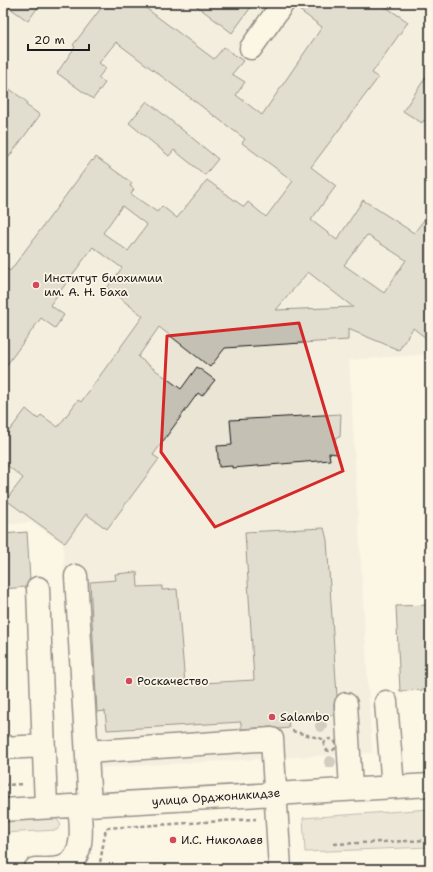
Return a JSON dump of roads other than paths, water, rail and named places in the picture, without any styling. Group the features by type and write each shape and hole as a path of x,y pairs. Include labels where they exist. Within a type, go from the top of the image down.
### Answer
{"street":[{"path":"251,48 283,3"},
{"path":"35,869 63,868 75,857 79,849 82,831 85,805 87,752 76,576"},
{"path":"38,588 46,807"},
{"path":"386,702 393,787"},
{"path":"346,704 351,789"},
{"path":"87,752 272,740 280,869"},
{"path":"3,748 43,746"},
{"name":"улица Орджоникидзе","path":"3,810 430,785"}],"place":[{"name":"Институт биохимии им. А. Н. Баха","path":"36,285"},
{"name":"Роскачество","path":"129,681"},
{"name":"Salambo","path":"272,717"},
{"name":"И.С. Николаев","path":"173,840"}]}
